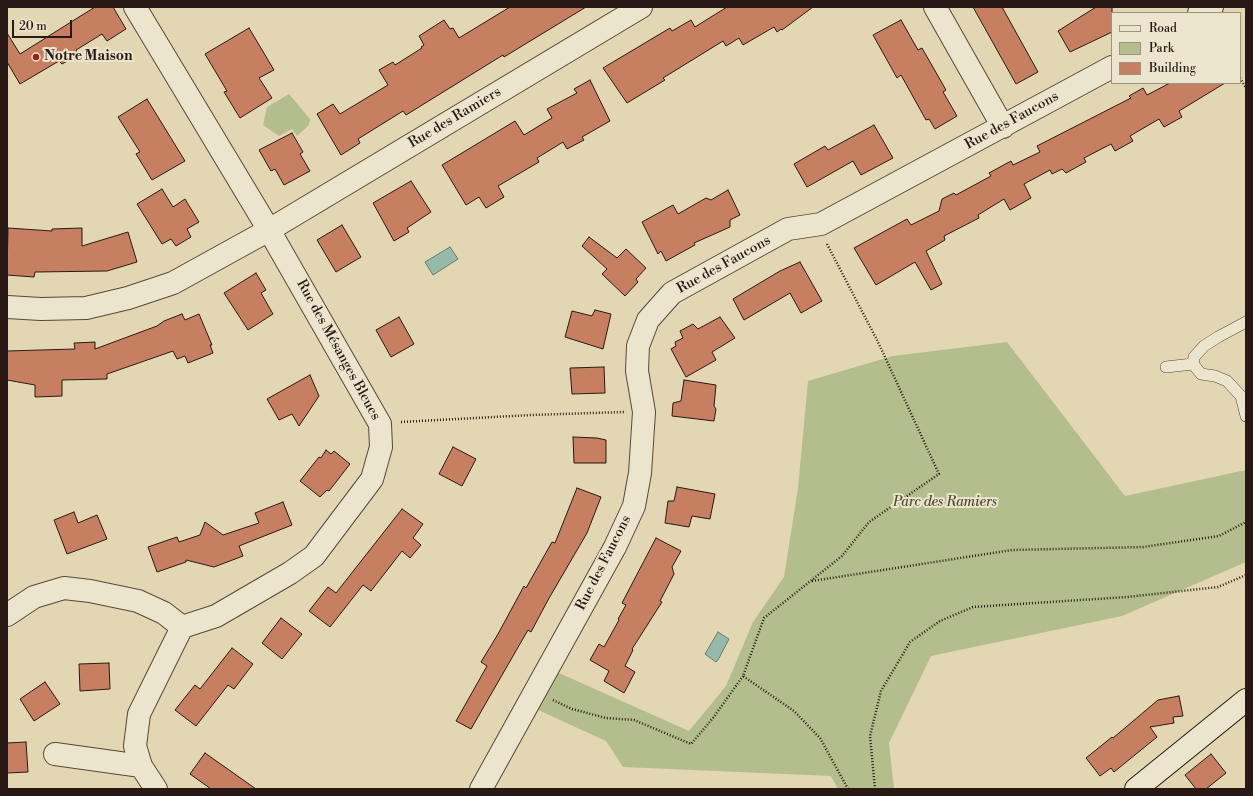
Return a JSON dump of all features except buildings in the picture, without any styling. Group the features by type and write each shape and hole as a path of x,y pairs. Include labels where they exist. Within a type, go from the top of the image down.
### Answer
{"street":[{"name":"Rue des Mésanges Bleues","path":"135,7 269,230 380,424 381,447 372,479 314,556 290,573 216,616 182,627"},
{"name":"Rue des Ramiers","path":"7,307 41,309 86,308 128,298 173,283 269,230 641,7"},
{"path":"935,7 1003,127"},
{"path":"1201,12 1212,7"},
{"name":"Rue des Faucons","path":"481,789 615,547 634,506 640,473 644,412 637,371 638,346 648,320 672,293 788,229 821,224 1111,68"},
{"path":"7,615 34,597 64,588 90,591 138,601 164,613 182,627 139,714 135,746 141,766 156,789"},
{"path":"1136,789 1246,700"},
{"path":"55,754 141,766"}],"lane":[{"path":"1246,322 1204,346 1194,357 1193,364 1201,374 1215,376 1227,381 1241,396 1246,416"},
{"path":"1166,367 1193,364"}],"path":[{"path":"535,690 572,710 606,718 634,720 691,744 713,718 743,676 764,618 842,556 869,522 939,474 878,342 824,240 821,224"},
{"path":"380,424 531,414 644,412"},
{"path":"811,581 1012,550 1143,547 1219,536 1246,522"},
{"path":"875,789 870,736 880,691 910,642 940,621 973,607 1127,597 1210,588 1218,587 1246,575"},
{"path":"743,676 794,711 820,738 848,789"}],"green space":[{"path":"289,94 310,119 309,125 297,136 292,129 279,136 263,125 267,107"},
{"name":"Parc des Ramiers","path":"1007,342 1125,496 1246,470 1246,562 1122,616 931,656 889,743 894,789 838,789 831,776 623,767 606,741 536,709 559,673 689,731 726,686 753,622 784,577 798,488 808,381 893,356"}],"shaded area":[{"path":"450,247 458,259 433,275 425,262"},
{"path":"718,632 729,639 716,662 705,654"}],"place":[{"name":"Notre Maison","path":"36,57"}]}
